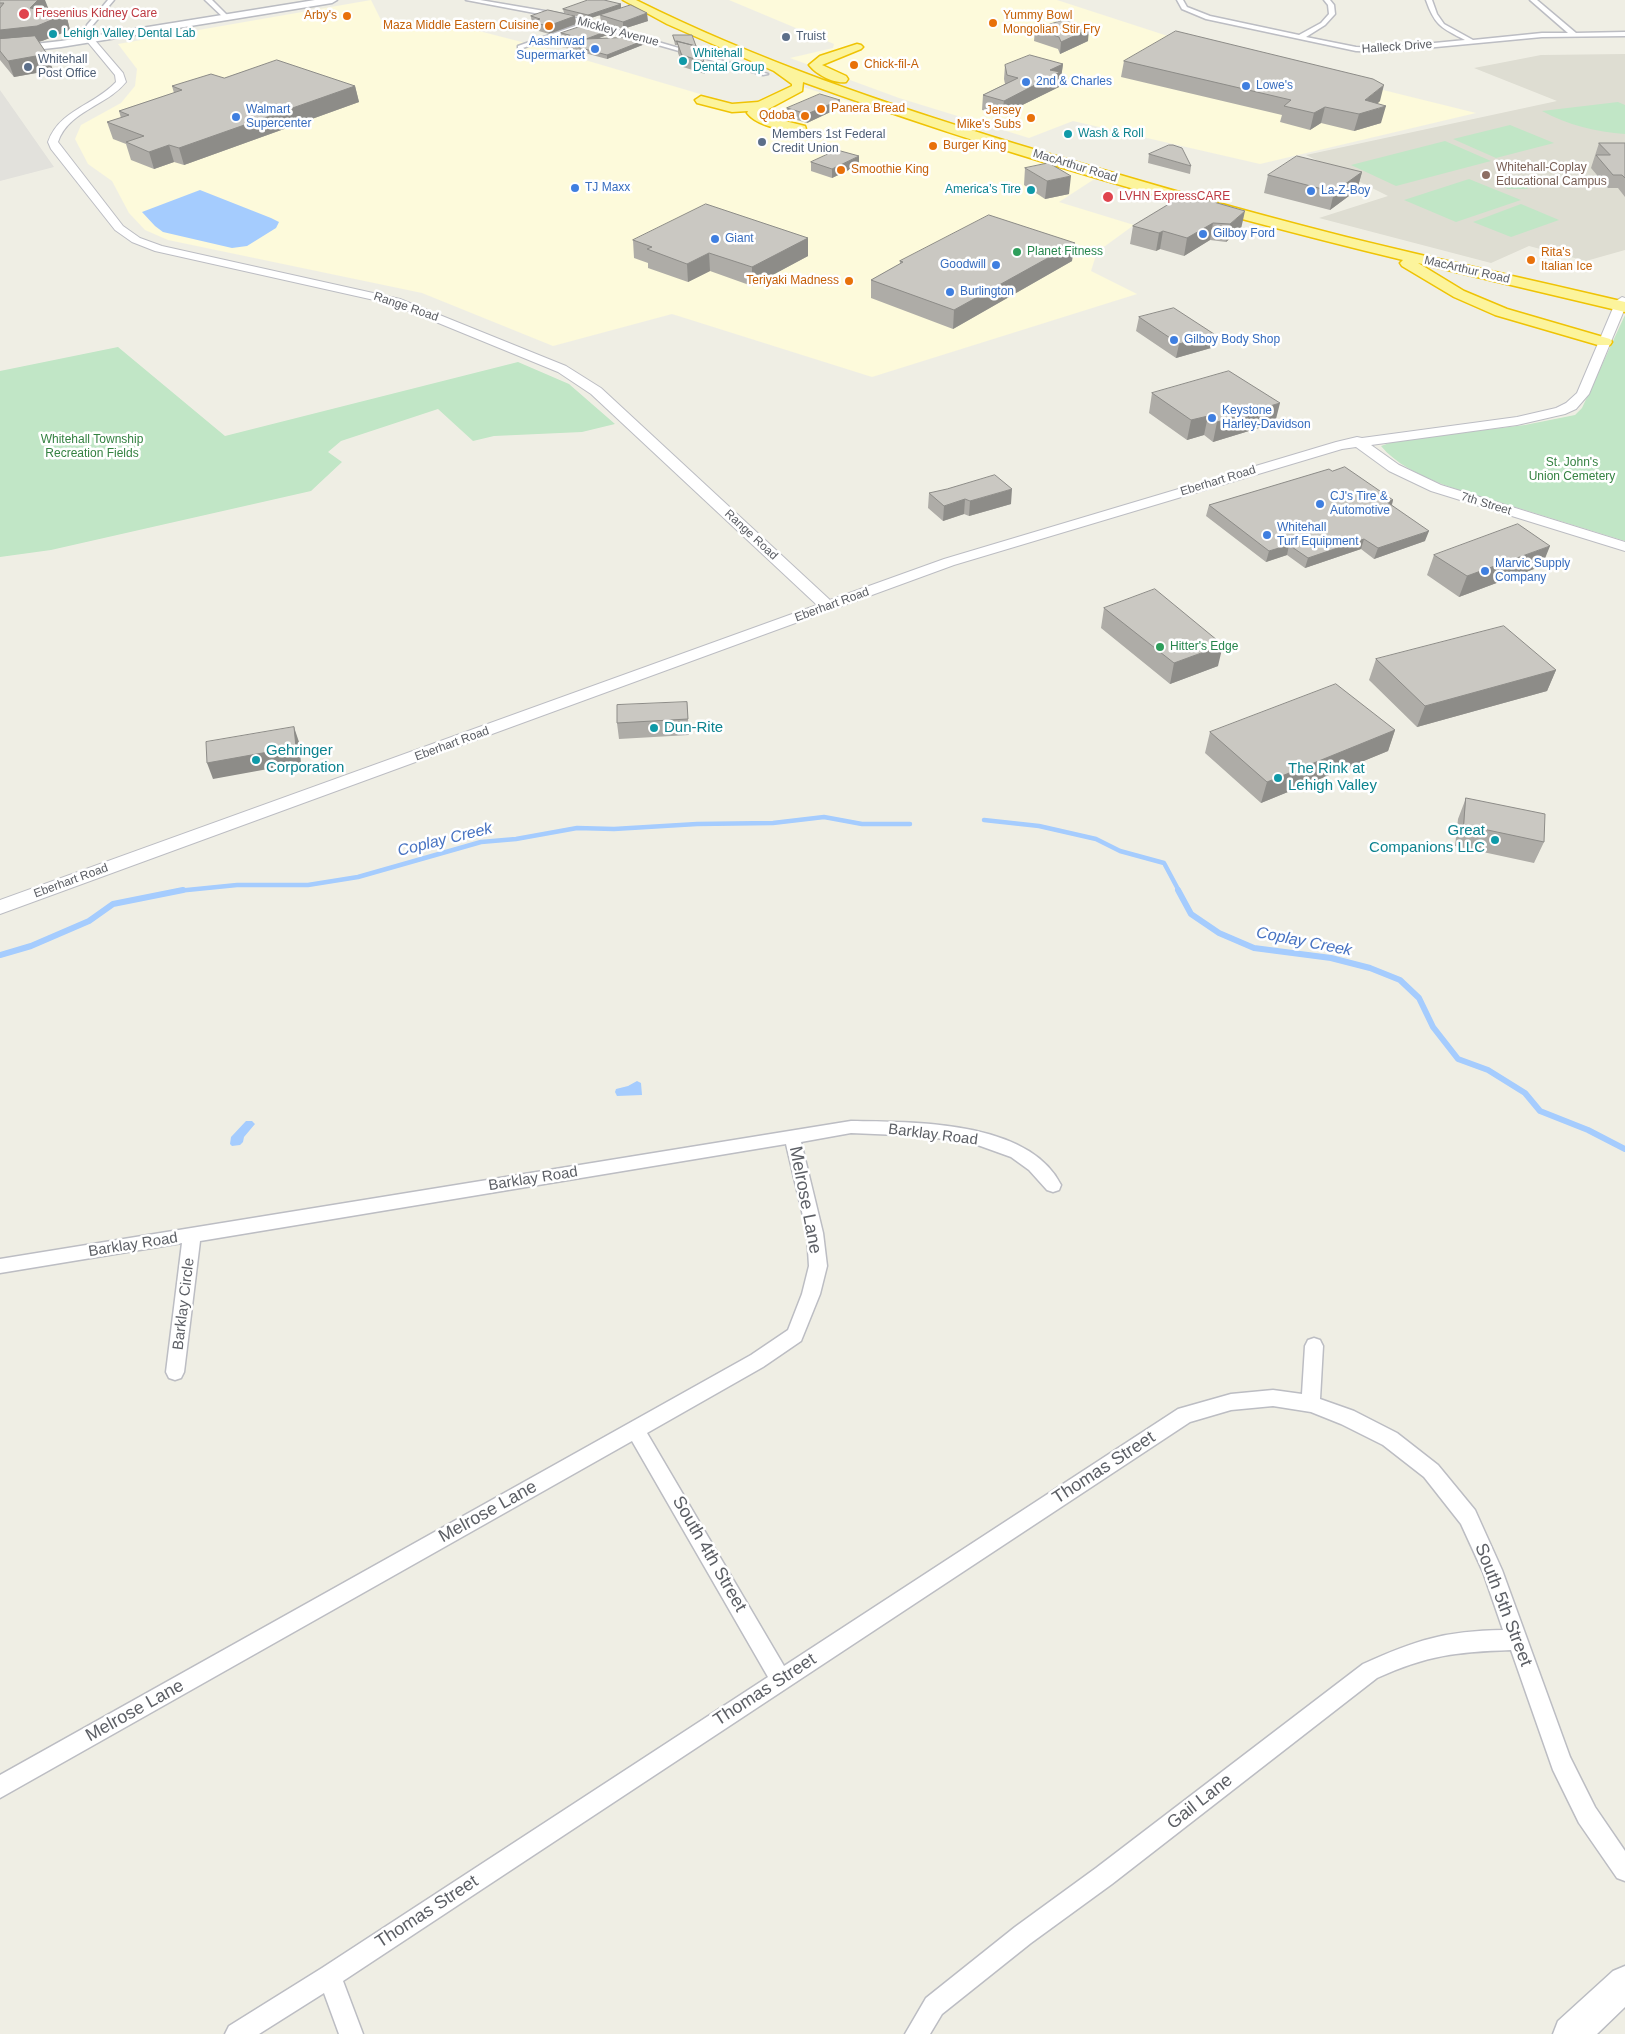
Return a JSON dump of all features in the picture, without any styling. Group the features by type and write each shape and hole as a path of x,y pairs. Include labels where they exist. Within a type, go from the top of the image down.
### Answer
{"highway":[{"name":"MacArthur Road","path":"635,4 772,66 887,107 1036,154 1184,198 1355,243 1623,304"},
{"path":"772,66 857,47 848,52 821,60 815,65 819,70 845,81 851,86"},
{"name":"MacArthur Road","path":"772,66 851,86 957,122 1176,187 1623,304"},
{"path":"701,100 732,108 761,106 794,91 799,86 772,66"},
{"path":"761,106 754,113 758,118 800,130"},
{"path":"1355,243 1394,256 1459,294 1501,312 1604,342"}],"main road":[{"path":"0,52 90,40 332,0"},
{"path":"1572,2034 1625,1983"}],"street":[{"path":"90,40 86,34 89,26 111,0"},
{"path":"208,0 226,18"},
{"name":"Mickley Avenue","path":"469,0 544,12 588,24 772,66"},
{"name":"Halleck Drive","path":"1180,0 1184,8 1200,16 1337,47 1367,50 1574,34 1625,34"},
{"path":"1299,38 1323,24 1332,14 1331,5 1327,0"},
{"path":"1429,0 1434,14 1442,25 1472,41"},
{"path":"1533,0 1574,34"},
{"path":"520,47 604,18"},
{"name":"Range Road","path":"90,40 120,75 120,82 108,95 60,127 53,142 71,168 126,235 158,249 396,301 574,376 602,397 828,607"},
{"name":"Eberhart Road","path":"0,907 949,562 1317,450 1357,441 1517,421 1560,411 1571,406 1583,394 1604,342 1623,304"},
{"name":"7th Street","path":"1357,441 1394,468 1436,488 1625,547"},
{"name":"Barklay Road","path":"0,1266 851,1127 920,1130 970,1136 1006,1147 1034,1165 1053,1185"},
{"name":"Melrose Lane","path":"0,1787 757,1361 795,1335 811,1294 818,1266 815,1233 792,1136"},
{"name":"Barklay Circle","path":"176,1372 192,1235"},
{"path":"1311,1404 1314,1346"},
{"name":"Thomas Street","path":"237,2034 330,1976 1185,1415 1231,1402 1272,1398 1311,1404"},
{"name":"South 5th Street","path":"1311,1404 1347,1417 1390,1439 1431,1471 1468,1517 1492,1570 1561,1762 1587,1815 1625,1870"},
{"name":"South 4th Street","path":"635,1429 781,1680"},
{"name":"Gail Lane","path":"917,2034 934,2006 1016,1941 1104,1876 1370,1671 1402,1656 1436,1646 1463,1642 1518,1640"},
{"path":"330,1976 351,2034"}],"shaded area":[{"path":"371,0 383,24 431,25 479,31 541,47 734,104 754,102 789,86 790,83 1096,178 1059,202 1134,225 1097,252 1091,271 1137,294 872,377 672,314 553,346 422,293 168,240 145,230 129,213 112,181 88,164 75,139 81,125 121,103 135,86 137,69 118,44"},
{"path":"729,0 1057,0 1177,39 1476,113 1260,164 1073,121 1029,138 899,98 790,58 833,48 834,44"},
{"name":"Whitehall-Coplay Educational Campus","path":"1625,54 1625,250 1586,261 1529,246 1491,263 1319,218 1388,196 1306,155 1557,101 1474,68 1541,55"},
{"path":"0,90 54,167 0,181"}],"green space":[{"path":"1618,102 1625,105 1625,134 1603,132 1582,127 1542,111"},
{"path":"1510,125 1554,143 1496,158 1453,139"},
{"path":"1445,141 1491,161 1396,186 1351,165"},
{"path":"1497,177 1518,177 1528,189 1507,189"},
{"path":"1469,179 1521,200 1456,222 1404,200"},
{"path":"1521,204 1559,220 1511,237 1473,222"},
{"name":"St. John's Union Cemetery","path":"1625,315 1625,541 1462,491 1425,477 1393,458 1381,446 1395,441 1525,425 1575,415 1582,408"},
{"name":"Whitehall Township Recreation Fields","path":"118,347 225,436 518,362 569,384 615,424 582,432 494,436 473,441 438,409 341,441 328,452 342,462 311,491 51,550 0,557 0,371"}],"water":[{"path":"200,190 279,222 276,228 247,246 232,248 163,232 142,212"},
{"path":"637,1081 641,1083 642,1095 617,1096 616,1089"},
{"path":"246,1121 252,1121 255,1124 240,1145 232,1146 230,1144 231,1137"}],"building":[{"path":"0,0 38,0 30,8 66,14 37,26 0,30 0,8 4,3 0,3"},
{"path":"588,0 604,0 621,4 588,15 563,9"},
{"path":"631,5 647,13 623,22 600,15"},
{"path":"548,10 575,16 548,26 531,22 540,19 531,16"},
{"path":"1064,20 1089,29 1061,42 1059,37 1035,29"},
{"path":"588,24 610,30 586,39 634,37 645,40 607,55 562,43 562,40 585,39 561,33"},
{"path":"1176,31 1373,79 1384,85 1365,100 1386,106 1359,114 1325,107 1314,113 1284,106 1291,100 1124,61"},
{"path":"673,35 692,35 696,46 675,41"},
{"path":"35,36 47,54 8,61 0,51 0,39"},
{"path":"677,41 699,47 704,62 682,55"},
{"path":"1030,55 1063,64 1050,70 1060,72 1004,101 983,95 1018,78 1007,75 1005,65"},
{"name":"Walmart Supercenter","path":"277,60 355,86 179,148 169,145 149,152 126,142 144,136 107,122 129,115 119,111 182,90 172,86 211,74 224,78"},
{"path":"820,94 840,100 807,114 787,108"},
{"path":"1599,143 1625,143 1625,178 1622,175 1613,175 1596,155 1610,155"},
{"path":"1169,145 1182,148 1191,166 1149,154"},
{"path":"837,150 859,156 832,169 811,162"},
{"path":"1297,156 1362,172 1334,192 1268,175"},
{"path":"1049,163 1071,176 1047,181 1025,168"},
{"path":"1186,194 1245,211 1230,224 1213,223 1187,238 1163,231 1159,233 1133,226"},
{"path":"706,204 808,238 752,267 709,253 687,264 647,249 652,247 633,240"},
{"path":"989,215 1075,243 954,310 871,280 903,262 900,261"},
{"path":"1174,308 1214,334 1179,344 1139,317"},
{"path":"1229,371 1280,403 1217,422 1208,416 1191,420 1152,393"},
{"path":"1345,467 1393,500 1387,502 1429,531 1378,548 1364,539 1308,558 1289,545 1269,551 1209,505 1329,469 1332,471"},
{"path":"995,475 1012,489 970,501 965,499 944,506 929,493 947,489"},
{"path":"1518,524 1550,546 1467,576 1434,555"},
{"path":"1155,589 1223,645 1174,663 1104,608"},
{"path":"1504,626 1556,670 1425,706 1376,659"},
{"name":"The Rink at Lehigh Valley","path":"1336,684 1395,730 1267,782 1210,732"},
{"path":"687,702 688,719 617,723 617,705"},
{"path":"294,727 296,747 207,763 206,742"},
{"path":"1466,798 1545,814 1544,842 1464,825"}],"waterway":[{"name":"Coplay Creek","path":"179,891 237,885 308,885 358,877 481,842 516,839 577,828 614,829 697,824 773,823 824,817 862,824 910,824"},
{"name":"Coplay Creek","path":"984,820 1039,826 1096,839 1120,851 1164,863 1179,891"},
{"name":"Coplay Creek","path":"179,891 183,890"},
{"name":"Coplay Creek","path":"1178,890 1191,914 1219,933 1254,948 1331,958 1370,968 1400,980 1419,998 1433,1027 1458,1059 1488,1070 1525,1093 1540,1111 1588,1130 1625,1149"},
{"name":"Coplay Creek","path":"0,955 31,946 89,921 113,904 179,891"}],"place":[{"name":"Fresenius Kidney Care","path":"24,14"},
{"name":"Arby's","path":"347,16"},
{"name":"Yummy Bowl Mongolian Stir Fry","path":"993,23"},
{"name":"Maza Middle Eastern Cuisine","path":"549,26"},
{"name":"Lehigh Valley Dental Lab","path":"53,34"},
{"name":"Truist","path":"786,37"},
{"name":"Aashirwad Supermarket","path":"595,49"},
{"name":"Whitehall Dental Group","path":"683,61"},
{"name":"Chick-fil-A","path":"854,65"},
{"name":"Whitehall Post Office","path":"28,67"},
{"name":"2nd & Charles","path":"1026,82"},
{"name":"Lowe's","path":"1246,86"},
{"name":"Panera Bread","path":"821,109"},
{"name":"Qdoba","path":"805,116"},
{"name":"Walmart Supercenter","path":"236,117"},
{"name":"Jersey Mike's Subs","path":"1031,118"},
{"name":"Wash & Roll","path":"1068,134"},
{"name":"Members 1st Federal Credit Union","path":"762,142"},
{"name":"Burger King","path":"933,146"},
{"name":"Smoothie King","path":"841,170"},
{"name":"Whitehall-Coplay Educational Campus","path":"1486,175"},
{"name":"TJ Maxx","path":"575,188"},
{"name":"America’s Tire","path":"1031,190"},
{"name":"La-Z-Boy","path":"1311,191"},
{"name":"LVHN ExpressCARE","path":"1108,197"},
{"name":"Gilboy Ford","path":"1203,234"},
{"name":"Giant","path":"715,239"},
{"name":"Planet Fitness","path":"1017,252"},
{"name":"Rita's Italian Ice","path":"1531,260"},
{"name":"Goodwill","path":"996,265"},
{"name":"Teriyaki Madness","path":"849,281"},
{"name":"Burlington","path":"950,292"},
{"name":"Gilboy Body Shop","path":"1174,340"},
{"name":"Keystone Harley-Davidson","path":"1212,418"},
{"name":"CJ's Tire & Automotive","path":"1320,504"},
{"name":"Whitehall Turf Equipment","path":"1267,535"},
{"name":"Marvic Supply Company","path":"1485,571"},
{"name":"Hitter's Edge","path":"1160,647"},
{"name":"Dun-Rite","path":"654,728"},
{"name":"Gehringer Corporation","path":"256,760"},
{"name":"The Rink at Lehigh Valley","path":"1278,778"},
{"name":"Great Companions LLC","path":"1495,840"}]}
